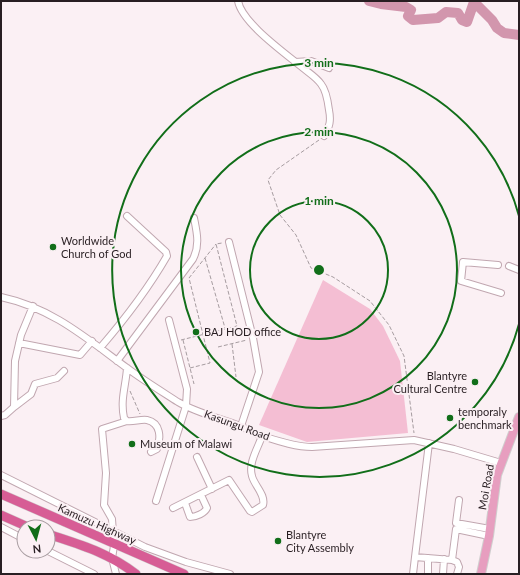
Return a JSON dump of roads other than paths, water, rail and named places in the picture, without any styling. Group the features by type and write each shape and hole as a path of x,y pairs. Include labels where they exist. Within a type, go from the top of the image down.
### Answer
{"highway":[{"name":"Kamuzu Highway","path":"1,494 184,574"},
{"path":"1,515 16,522"},
{"path":"56,537 99,551 136,574"}],"main road":[{"name":"Moi Road","path":"482,574 490,532 497,475 519,417"}],"street":[{"path":"238,1 242,13 254,26 322,84 330,114 329,130 324,136"},
{"path":"295,62 311,61 329,68"},
{"path":"100,348 154,279 167,256 166,252 127,216"},
{"path":"117,360 193,259 197,251 198,244 194,218"},
{"path":"229,242 253,338 259,372 240,426"},
{"path":"498,265 463,262 461,281 501,292"},
{"path":"509,266 519,270"},
{"name":"Kasungu Road","path":"1,297 33,306 64,322 127,368 186,406 209,416 240,426 262,436 304,447 342,446 414,440 501,462"},
{"path":"14,407 14,361 21,335 33,306"},
{"path":"156,501 186,406 187,389 169,320"},
{"path":"19,343 80,355 92,341"},
{"path":"127,368 123,400 124,418 127,421"},
{"path":"1,416 5,415 31,394 35,384 56,378 64,371"},
{"path":"116,574 112,558 114,544 112,519 104,505 106,473 102,429 127,421 146,420 153,423 159,431 160,437 157,449 151,452"},
{"path":"174,508 228,480 230,480 250,511 252,512 263,505 264,500 252,476 252,464 262,436"},
{"path":"413,574 429,443"},
{"path":"197,457 212,489"},
{"path":"1,475 145,547 186,562 230,574"},
{"path":"185,503 190,517 194,517 205,512 207,508 201,494"},
{"path":"452,560 459,500"},
{"path":"456,526 490,532"},
{"path":"1,527 16,535"},
{"path":"56,555 94,574"},
{"path":"414,557 452,560 458,564 457,574"},
{"path":"428,558 428,574"},
{"path":"443,574 444,559"}],"waterway":[{"path":"369,1 406,7 411,10 408,16 413,20 438,18 446,12 458,13 462,20 467,22 474,2 492,20 497,28 504,33 519,35"}],"place":[{"name":"Worldwide Church of God","path":"53,247"},
{"name":"BAJ HOD office","path":"196,332"},
{"name":"Blantyre Cultural Centre","path":"475,382"},
{"name":"temporaly benchmark","path":"450,418"},
{"name":"Museum of Malawi","path":"132,444"},
{"name":"Blantyre City Assembly","path":"278,541"}]}
